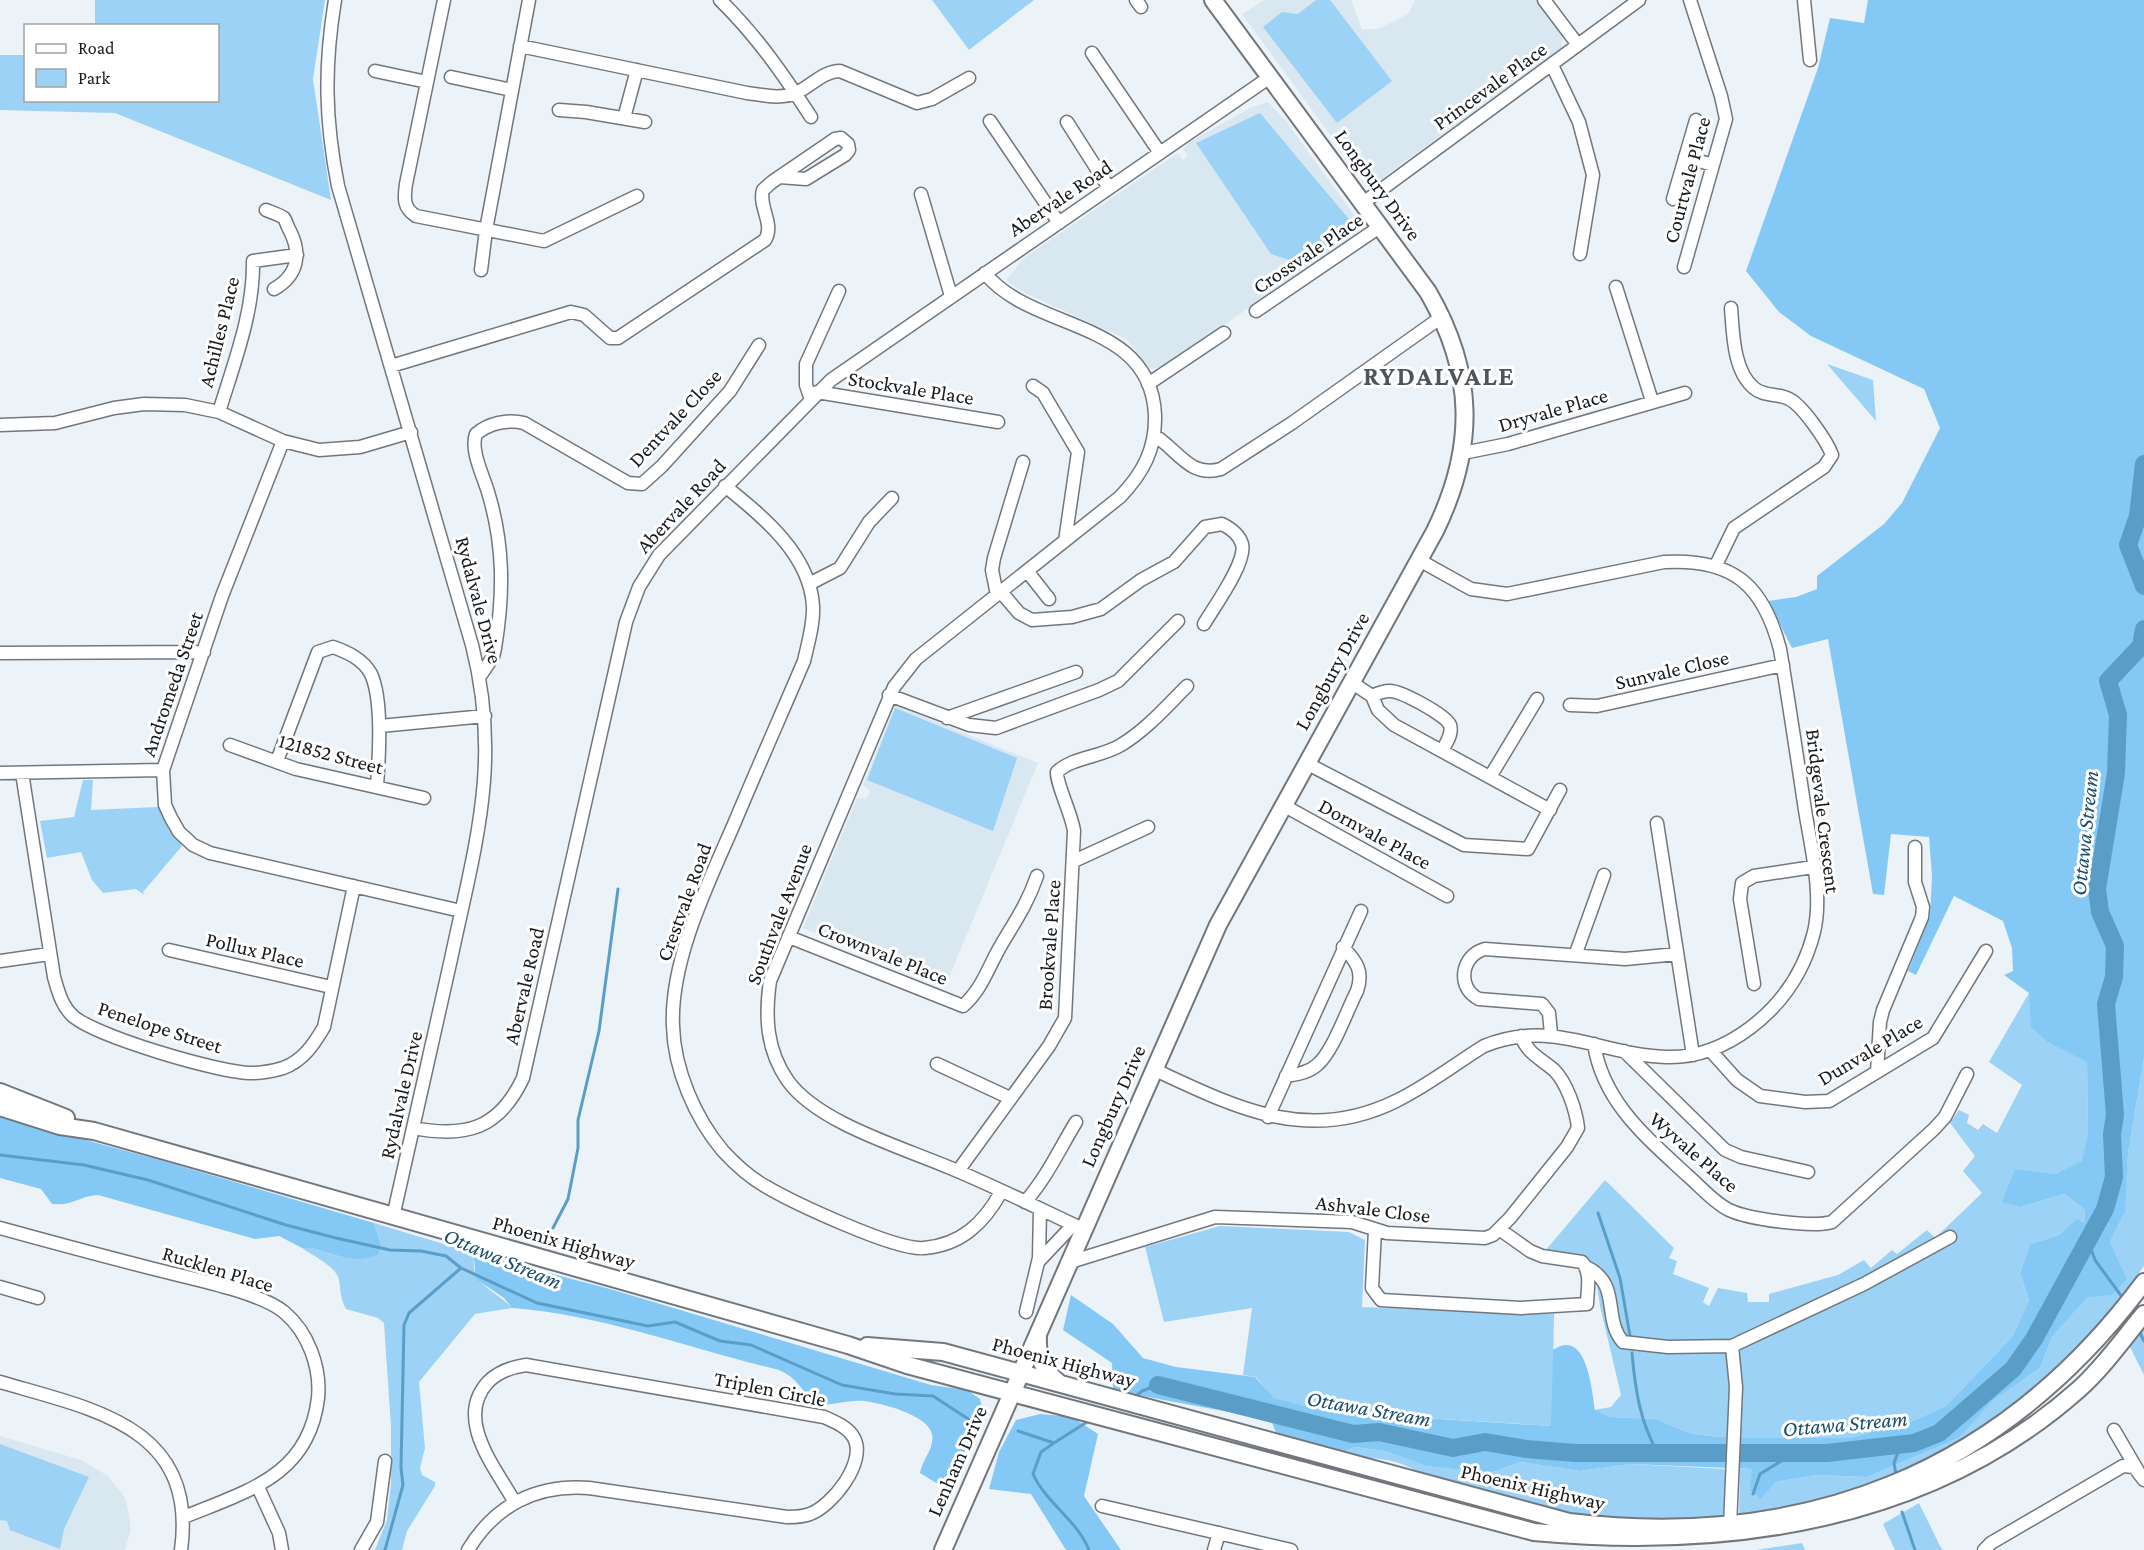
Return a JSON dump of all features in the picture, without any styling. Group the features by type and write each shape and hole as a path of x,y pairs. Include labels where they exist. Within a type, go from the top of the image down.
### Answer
{"main road":[{"name":"Longbury Drive","path":"1012,1391 1067,1263 1078,1227 1218,925 1451,499 1463,453 1464,390 1452,338 1443,316 1381,226 1213,0"},
{"name":"Phoenix Highway","path":"0,1092 94,1131 848,1346 879,1357 1571,1541 1616,1547 1711,1548 1778,1540 1865,1517 1933,1489 2024,1434 2072,1395 2144,1314"},
{"name":"Phoenix Highway","path":"0,1107 60,1126 94,1131"},
{"name":"Phoenix Highway","path":"848,1346 943,1352 1569,1522 1659,1531 1770,1522 1840,1505 1897,1484 1958,1454 2005,1423 2069,1370 2116,1319 2144,1282"},
{"path":"1038,1332 1038,1357 1047,1373 1062,1386"},
{"name":"Lenham Drive","path":"943,1550 1012,1391"}],"street":[{"name":"Rydalvale Drive","path":"335,0 326,60 326,106 330,145 338,186 480,676 485,716 484,800 393,1217"},
{"path":"444,0 406,184 406,207 416,216 544,241 637,196"},
{"path":"481,270 486,230 529,0"},
{"path":"720,0 747,26 812,117"},
{"path":"1544,0 1578,45"},
{"name":"Princevale Place","path":"1363,203 1639,0"},
{"name":"Courtvale Place","path":"1684,267 1724,129 1725,110 1690,0"},
{"path":"1804,0 1810,60"},
{"path":"520,46 747,93 777,97 796,93 827,74 840,71 917,104 933,99 969,78"},
{"path":"1092,53 1160,153"},
{"path":"1551,65 1580,122 1593,175 1581,254"},
{"path":"624,118 636,70"},
{"path":"375,72 427,82"},
{"path":"777,97 784,76"},
{"path":"451,77 512,90"},
{"name":"Abervale Road","path":"413,1128 449,1133 464,1132 496,1116 517,1091 523,1078 543,998 630,606 647,571 659,555 814,396 847,368 1270,77"},
{"path":"559,110 645,122"},
{"path":"1673,199 1696,120"},
{"path":"990,122 1059,222"},
{"path":"1066,122 1110,188"},
{"path":"392,366 571,312 584,315 610,338 618,338 765,240 769,229 761,196 763,190 779,177 835,139 845,140 848,144 849,150 845,154 806,180 779,177"},
{"path":"1685,157 1713,165"},
{"path":"921,194 951,296"},
{"path":"266,210 283,218 294,239 297,255 295,268 285,283 274,289"},
{"name":"Crossvale Place","path":"1256,312 1381,226"},
{"name":"Achilles Place","path":"219,412 242,335 254,279 253,261 297,255"},
{"name":"Southvale Avenue","path":"985,273 994,285 1008,295 1110,341 1128,356 1148,384 1154,406 1154,435 1145,466 1135,482 1120,497 916,659 889,695 770,981 766,1020 775,1059 788,1081 823,1113 958,1171 1078,1227"},
{"path":"1616,287 1652,402"},
{"path":"814,396 804,375 806,364 840,291"},
{"path":"1716,565 1734,528 1824,468 1832,454 1806,416 1790,399 1762,392 1753,387 1746,378 1737,352 1731,308"},
{"path":"1154,435 1194,469 1209,473 1221,469 1288,426 1443,316"},
{"path":"1148,384 1224,333"},
{"name":"Dentvale Close","path":"480,676 493,657 495,648 502,574 497,527 476,450 476,434 494,424 517,421 524,423 628,483 642,484 662,466 730,391 759,345"},
{"path":"1032,386 1043,393 1078,452 1065,541"},
{"name":"Dryvale Place","path":"1463,453 1508,444 1685,393"},
{"name":"Stockvale Place","path":"814,396 998,422"},
{"path":"0,425 55,423 114,408 144,404 185,405 219,412 283,441 319,450 360,447 411,432"},
{"name":"Andromeda Street","path":"283,441 230,576 163,770 165,805 179,832 193,845 210,853 461,911"},
{"path":"1023,462 992,570 999,594 1019,613 1032,620 1072,617 1101,609 1141,580 1174,562 1205,527 1222,524 1238,535 1242,545 1241,560 1204,624"},
{"name":"Crestvale Road","path":"725,486 756,512 798,559 809,584 813,607 812,630 804,661 718,861 686,943 673,1004 673,1028 678,1060 692,1098 722,1150 764,1186 878,1238 922,1249 960,1239 992,1209 1001,1192"},
{"path":"809,584 840,568 869,522 892,498"},
{"name":"Bridgevale Crescent","path":"1153,1069 1225,1103 1268,1117 1316,1121 1376,1110 1421,1087 1484,1046 1500,1039 1551,1034 1624,1051 1667,1057 1710,1050 1743,1033 1766,1016 1784,997 1799,974 1815,929 1813,867 1783,665 1773,621 1761,600 1747,584 1716,565 1692,561 1664,562 1507,594 1471,589 1419,560"},
{"path":"1027,571 1049,598"},
{"path":"889,695 969,725 996,728 1099,690 1125,675 1178,621"},
{"path":"277,761 318,652 333,647 347,652 371,675 380,726 377,786"},
{"path":"0,653 204,652"},
{"name":"Sunvale Close","path":"1570,705 1597,706 1783,665"},
{"path":"947,718 1076,672"},
{"path":"1351,682 1372,696 1383,716 1550,810"},
{"name":"Brookvale Place","path":"958,1171 1058,1034 1065,1018 1074,831 1071,812 1056,776 1060,769 1112,750 1138,733 1187,686"},
{"path":"1372,696 1384,691 1400,693 1446,718 1451,727 1442,751"},
{"path":"1490,777 1537,699"},
{"path":"380,726 485,716"},
{"name":"121852 Street","path":"230,745 296,770 424,798"},
{"path":"1306,763 1464,845 1528,849 1560,790"},
{"path":"0,773 163,770"},
{"name":"Penelope Street","path":"22,773 49,954 62,1002 72,1015 100,1032 232,1071 269,1071 297,1061 314,1045 324,1027 354,886"},
{"name":"Dornvale Place","path":"1283,805 1447,896"},
{"path":"1657,822 1693,1054"},
{"path":"1074,861 1148,827"},
{"path":"1877,1072 1880,1022 1883,1010 1922,917 1923,906 1916,882 1915,847"},
{"path":"1754,984 1739,890 1742,883 1754,876 1813,867"},
{"path":"1576,953 1604,875"},
{"name":"Crownvale Place","path":"789,937 963,1006 982,985 999,949 1025,908 1037,876"},
{"path":"1268,1117 1361,911"},
{"path":"1286,1076 1302,1074 1317,1065 1325,1056 1357,991 1360,980 1358,964 1343,947"},
{"path":"1551,1034 1549,1013 1542,1004 1479,999 1473,996 1465,981 1466,962 1470,955 1485,949 1576,953 1634,959 1677,954"},
{"name":"Pollux Place","path":"169,950 331,987"},
{"name":"Dunvale Place","path":"1710,1050 1737,1080 1760,1095 1784,1100 1829,1101 1933,1038 1986,951"},
{"path":"0,961 49,954"},
{"path":"1521,1036 1529,1052 1555,1072 1569,1098 1578,1128 1567,1147 1499,1229 1530,1251 1542,1256 1575,1260 1598,1273 1608,1288 1615,1330 1623,1342 1668,1347 1732,1346 1864,1284 1950,1237"},
{"name":"Wyvale Place","path":"1594,1044 1596,1056 1611,1093 1635,1128 1720,1204 1750,1217 1818,1224 1832,1222 1934,1129 1945,1117 1967,1074"},
{"path":"1624,1051 1725,1150 1741,1157 1808,1172"},
{"path":"937,1064 1010,1098"},
{"path":"1025,1202 1052,1168 1058,1151 1076,1122"},
{"path":"1026,1312 1038,1262 1040,1209"},
{"name":"Ashvale Close","path":"1067,1263 1215,1216 1352,1222 1387,1233 1475,1239 1493,1235 1499,1229"},
{"path":"1038,1262 1078,1227"},
{"name":"Rucklen Place","path":"0,1228 36,1236 266,1302 283,1311 295,1324 312,1354 317,1374 316,1414 300,1452 258,1487 184,1517"},
{"path":"1375,1230 1372,1288 1381,1300 1521,1308 1587,1304 1586,1267"},
{"path":"0,1287 38,1298"},
{"path":"1730,1526 1734,1480 1736,1387 1732,1346"},
{"name":"Triplen Circle","path":"468,1550 486,1525 514,1501 545,1490 572,1486 799,1517 820,1509 839,1489 856,1462 857,1448 846,1429 824,1417 526,1365 517,1366 506,1369 492,1378 482,1389 476,1402 474,1419 483,1446 514,1501"},
{"path":"0,1382 108,1415 132,1428 153,1447 168,1467 178,1491 184,1517 181,1550"},
{"path":"2114,1430 2141,1476"},
{"path":"361,1550 377,1522 385,1461"},
{"path":"1984,1550 2118,1469 2129,1466 2141,1476"},
{"path":"258,1487 277,1527 282,1550"},
{"path":"1102,1506 1291,1550"},
{"path":"1214,1550 1219,1533"}],"shaded area":[{"path":"1264,0 1351,0 1362,29 1378,29 1408,14 1415,0 1540,0 1563,31 1561,48 1377,182 1361,176 1350,160 1362,152 1358,146 1345,155 1242,14"},
{"path":"1868,0 2144,0 2144,1058 2128,1153 2125,1212 2110,1242 2127,1278 2112,1295 2088,1297 2052,1337 2040,1368 1993,1400 1959,1438 1867,1477 1816,1475 1775,1482 1761,1499 1750,1490 1752,1469 1631,1464 1580,1471 1521,1462 1493,1472 1426,1466 1385,1451 1354,1447 1342,1453 1278,1438 1271,1420 1113,1389 1112,1363 1063,1330 1071,1295 1113,1324 1143,1358 1176,1367 1255,1377 1274,1398 1329,1412 1551,1426 1553,1350 1564,1345 1573,1347 1586,1364 1595,1410 1610,1417 1656,1419 1689,1433 1718,1437 1849,1438 1910,1422 1946,1406 2012,1337 2029,1300 2020,1273 2030,1244 2059,1235 2077,1218 2084,1224 2085,1210 2064,1194 2021,1207 2002,1202 2015,1169 2055,1174 2082,1161 2088,1133 2087,1062 2049,1043 2031,1027 2029,993 2004,975 2013,971 2012,948 2003,921 1954,896 1916,975 1908,971 1930,916 1932,876 1929,837 1891,834 1884,895 1873,894 1828,639 1792,648 1768,601 1796,597 1817,589 1817,576 1884,524 1902,503 1940,428 1924,389 1811,336 1779,312 1746,271 1818,68 1830,18 1864,23"},
{"path":"1268,102 1285,120 1360,223 1357,233 1163,367 1151,369 1126,339 1023,292 1006,280 1024,258 1178,153 1183,160 1188,156 1183,149 1193,140 1252,107"},
{"path":"895,705 1038,763 945,987 803,928 857,798 866,799 870,791 863,785"},
{"path":"0,1117 160,1160 374,1223 381,1244 378,1255 363,1259 345,1258 312,1248 302,1248 279,1236 255,1239 98,1195 66,1204 52,1204 41,1189 0,1178"},
{"path":"480,1255 610,1289 931,1385 967,1390 980,1399 984,1414 946,1489 920,1473 932,1444 932,1434 929,1427 913,1416 892,1407 864,1401 813,1404 795,1380 779,1370 613,1325 512,1308 504,1298 476,1279 474,1259"},
{"path":"1040,1414 1072,1417 1098,1434 1084,1496 1121,1550 1066,1550 1031,1494 989,1489 999,1452 1016,1420"},
{"path":"0,1436 81,1460 108,1476 126,1499 131,1529 125,1550 0,1550"}],"green space":[{"path":"95,0 325,0 313,79 331,200 115,113 0,110 0,55 24,55 24,102 219,102 219,24 95,24"},
{"path":"932,0 1034,0 969,50"},
{"path":"1316,0 1330,0 1392,81 1337,123 1263,27 1282,12 1298,14"},
{"path":"1260,113 1358,230 1304,265 1271,254 1196,143"},
{"path":"1827,364 1873,380 1876,421"},
{"path":"895,708 1017,758 993,831 867,780"},
{"path":"83,780 93,780 91,810 158,807 182,846 143,892 144,895 136,889 103,893 92,880 81,852 47,858 40,821 74,817"},
{"path":"2029,993 2049,1043 2087,1061 2088,1133 2083,1161 2055,1174 2021,1207 2064,1194 2085,1210 2084,1225 2077,1218 2059,1235 2030,1244 2020,1273 2029,1300 2012,1337 1946,1406 1910,1422 1849,1438 1718,1437 1689,1433 1656,1419 1610,1417 1594,1410 1611,1407 1621,1395 1600,1306 1594,1265 1584,1255 1545,1251 1605,1180 1674,1248 1669,1258 1677,1261 1673,1274 1709,1288 1703,1302 1709,1306 1718,1288 1747,1293 1748,1302 1769,1302 1769,1294 1838,1275 1864,1260 1871,1268 1892,1250 1897,1254 1927,1230 1935,1238 1982,1193 1963,1171 1975,1156 1950,1123 1959,1110 1969,1115 1967,1123 1978,1130 1983,1124 1997,1133 2022,1085 1989,1062"},
{"path":"2144,1058 2144,1266 2089,1338 2047,1378 2003,1413 1953,1446 1907,1472 1849,1494 1739,1515 1740,1469 1753,1469 1775,1482 1816,1475 1867,1477 1959,1438 1993,1399 2040,1368 2052,1337 2088,1297 2127,1278 2110,1242 2124,1214 2128,1153"},
{"path":"374,1223 480,1255 474,1259 476,1275 512,1308 475,1314 419,1382 425,1448 420,1468 422,1475 435,1482 435,1486 407,1531 402,1550 375,1550 387,1520 391,1483 391,1427 384,1323 378,1318 346,1309 339,1280 334,1270 302,1248 312,1248 345,1258 381,1244"},
{"path":"1220,1226 1349,1232 1365,1240 1362,1307 1554,1314 1552,1426 1329,1412 1273,1398 1256,1377 1243,1375 1252,1308 1164,1322 1145,1247"},
{"path":"2144,1330 2144,1375 2130,1347"},
{"path":"0,1444 89,1477 64,1529 60,1549 10,1530 7,1521 0,1520"},
{"path":"1354,1447 1385,1451 1426,1466 1493,1472 1521,1462 1580,1471 1631,1464 1725,1469 1726,1492 1722,1520 1696,1522 1589,1517 1424,1476 1396,1462 1345,1456 1342,1453"},
{"path":"1919,1503 1943,1550 1895,1550 1883,1524"},
{"path":"1802,1543 1805,1550 1756,1550"}],"waterway":[{"name":"Ottawa Stream","path":"2144,464 2138,516 2128,545 2144,586"},
{"name":"Ottawa Stream","path":"1158,1385 1353,1434 1379,1432 1453,1448 1485,1442 1526,1449 1575,1453 1827,1453 1914,1443 1939,1433 2013,1369 2034,1339 2105,1209 2114,1177 2112,1134 2115,1115 2106,1004 2114,977 2115,946 2100,912 2097,889 2116,773 2118,715 2108,681 2141,646 2144,629"},
{"path":"553,1228 568,1199 578,1148 578,1120 599,1031 618,889"},
{"name":"Ottawa Stream","path":"0,1155 84,1165 148,1180 286,1225 336,1238 390,1250 421,1251 446,1256 461,1268 537,1303 648,1326 675,1322 720,1341 751,1345 842,1385 895,1394 933,1396 976,1424"},
{"path":"1598,1213 1620,1278 1630,1336"},
{"path":"2088,1241 2095,1260 2122,1297"},
{"path":"385,1550 403,1485 401,1468 404,1325 409,1313 461,1268"},
{"path":"2140,1333 2144,1341"},
{"path":"1632,1353 1639,1405 1658,1453"},
{"name":"Ottawa Stream","path":"1135,1397 1142,1391 1158,1385"},
{"name":"Ottawa Stream","path":"1018,1431 1054,1443 1090,1420"},
{"path":"1054,1443 1041,1452 1033,1474 1046,1494 1084,1539 1089,1550"},
{"path":"1896,1475 1894,1463 1901,1444"},
{"path":"1753,1494 1760,1474 1794,1453"},
{"path":"1902,1512 1915,1550"}],"district":[{"name":"RYDALVALE","path":"1439,376"}]}
